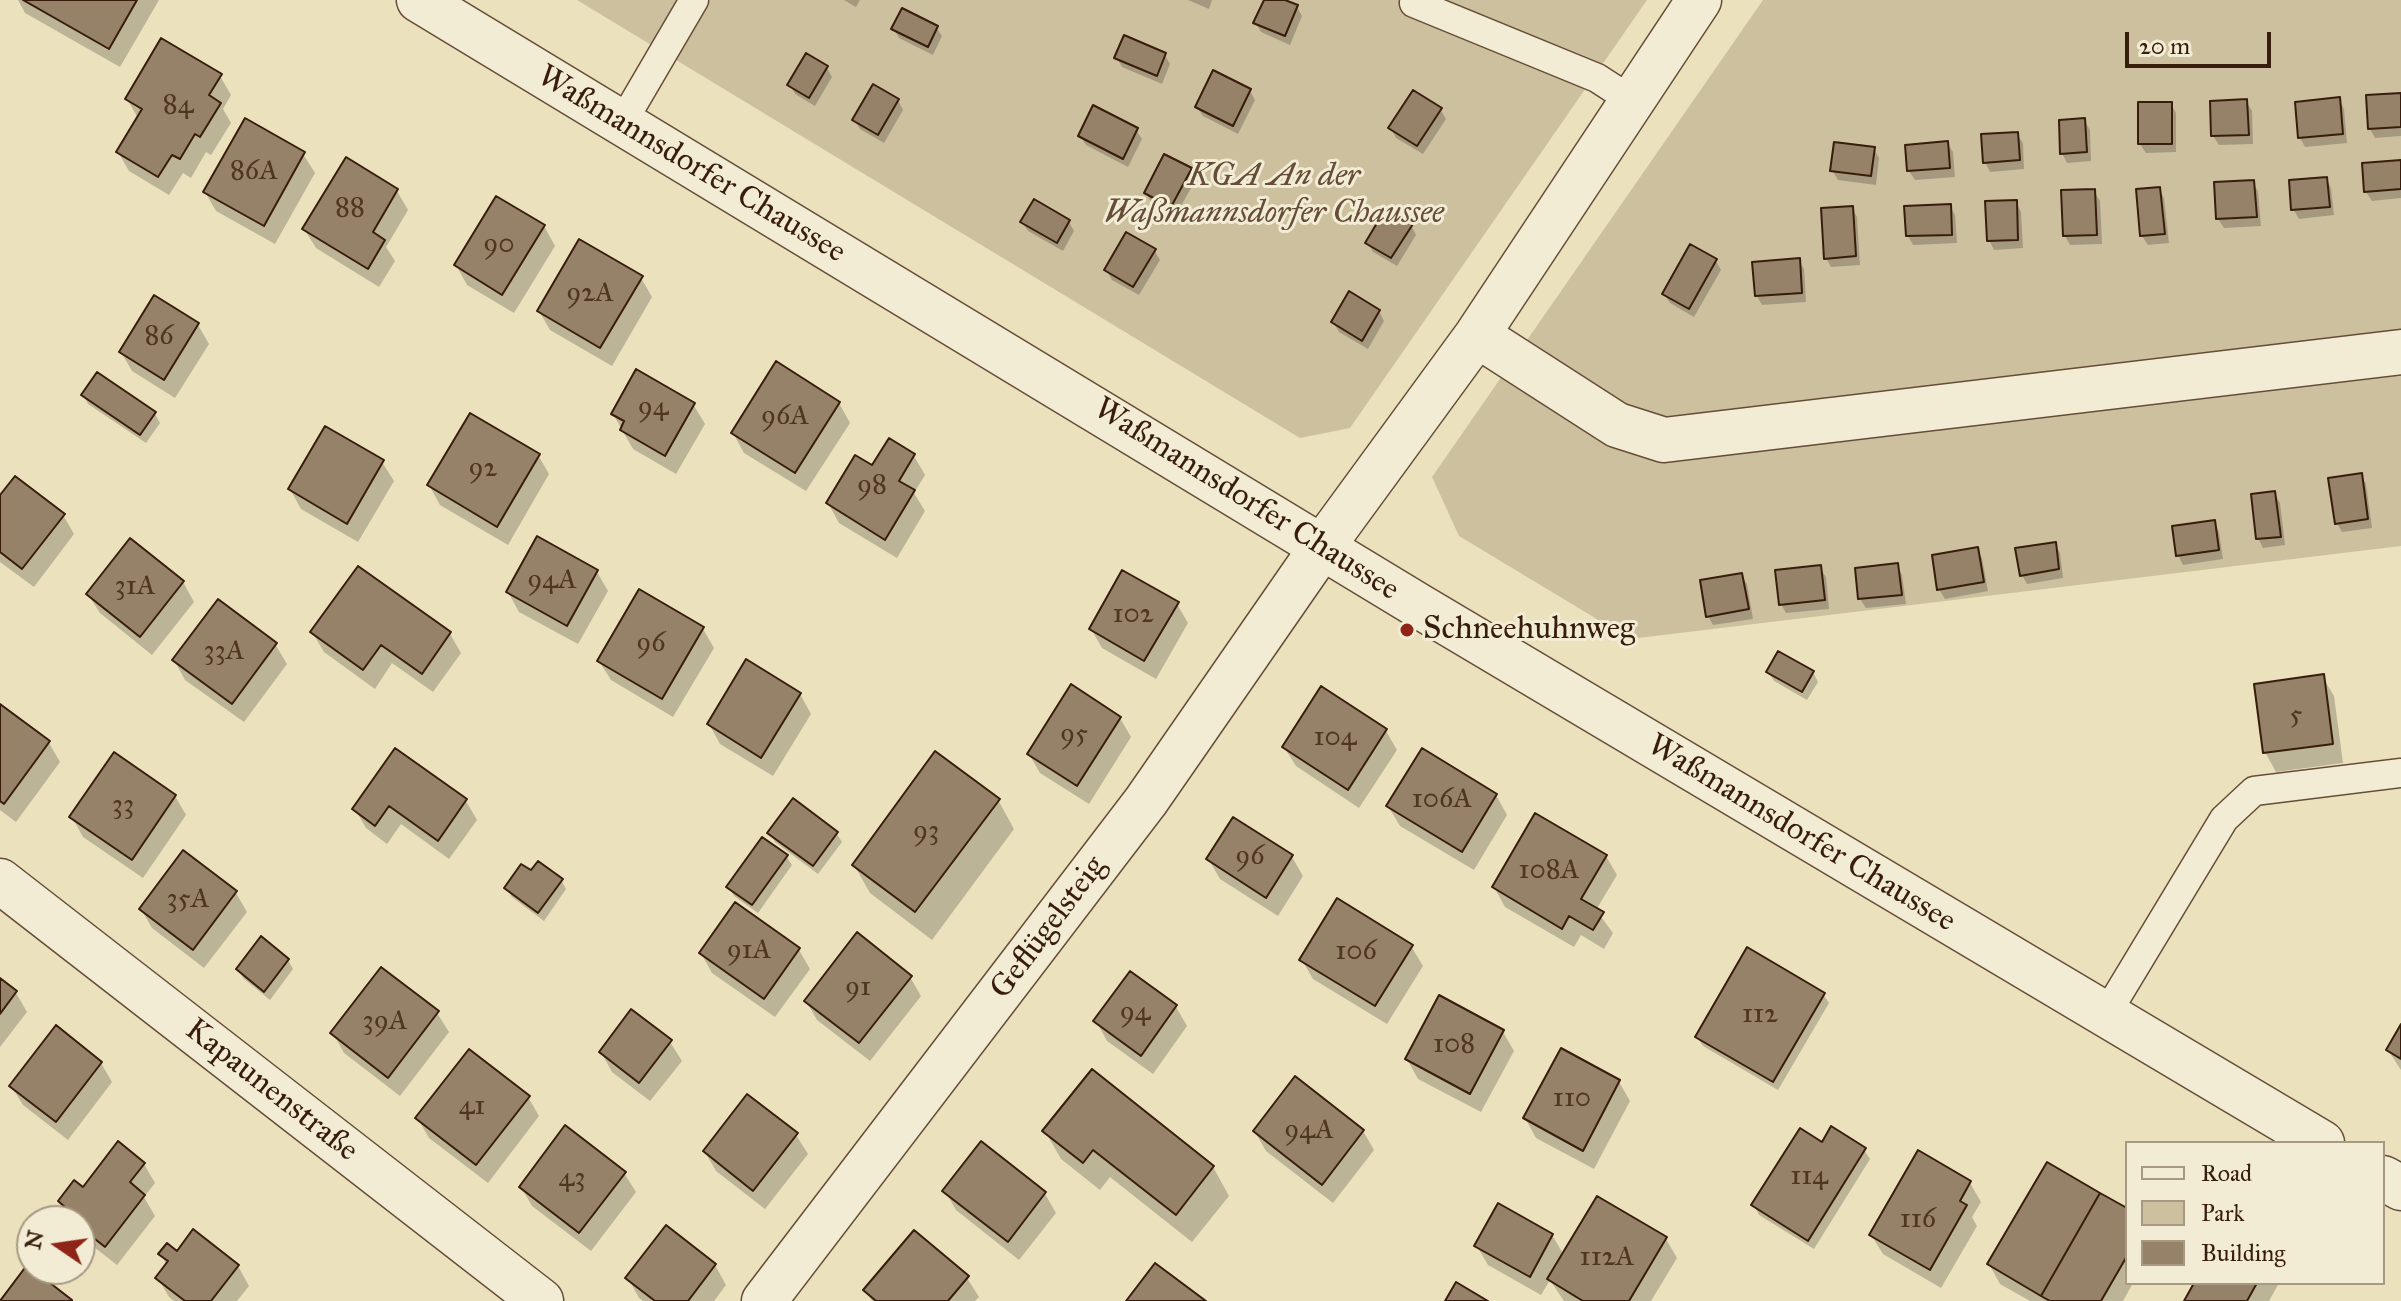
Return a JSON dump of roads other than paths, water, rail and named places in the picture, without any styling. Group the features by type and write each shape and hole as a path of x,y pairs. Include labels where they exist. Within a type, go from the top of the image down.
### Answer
{"street":[{"name":"Waßmannsdorfer Chaussee","path":"419,0 1322,547 2319,1141"},
{"path":"1322,547 1477,335 1699,0"},
{"path":"1477,335 1617,425 1664,440 2401,352"},
{"name":"Geflügelsteig","path":"764,1301 1146,801 1322,547"},
{"name":"Kapaunenstraße","path":"0,881 541,1301"}],"lane":[{"path":"622,123 694,0"},
{"path":"1414,3 1597,78 1631,100"},
{"path":"2105,1016 2224,819 2254,791 2401,773"}],"place":[{"name":"Schneehuhnweg","path":"1407,630"}],"park label":[{"name":"KGA An der Waßmannsdorfer Chaussee","path":"1274,196"}]}
